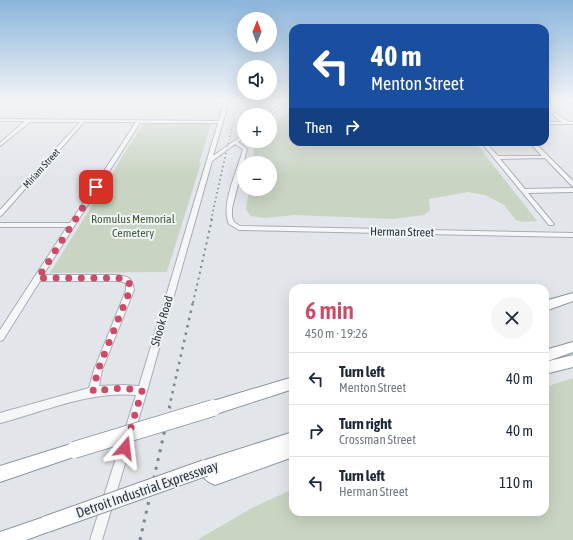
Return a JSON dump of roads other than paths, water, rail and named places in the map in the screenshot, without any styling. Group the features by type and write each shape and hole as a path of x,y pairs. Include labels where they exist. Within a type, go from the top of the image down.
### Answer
{"highway":[{"path":"549,305 573,297"},
{"path":"549,355 573,347"},
{"path":"549,367 573,360"},
{"path":"0,474 289,384"},
{"name":"Detroit Industrial Expressway","path":"2,540 205,468 289,440"},
{"path":"205,468 215,477 289,451"}],"street":[{"path":"0,145 23,125"},
{"name":"Miriam Street","path":"0,214 80,125"},
{"path":"0,337 136,125"},
{"name":"Shook Road","path":"96,540 142,391 219,125"},
{"path":"209,161 235,142"},
{"name":"Herman Street","path":"235,142 245,150 235,181 229,217 231,223 240,228 573,235"},
{"path":"486,146 551,224"},
{"path":"535,146 573,184"},
{"path":"496,158 546,157"},
{"path":"524,191 573,190"},
{"path":"0,225 72,225"},
{"path":"38,278 117,278 128,281 130,290 98,370 93,391"},
{"path":"0,418 93,391 123,388 142,391"}],"railway":[{"path":"226,154 232,125"},
{"path":"211,220 226,153"},
{"path":"193,303 212,219"},
{"path":"169,408 193,302"},
{"path":"140,540 170,407"}],"park label":[{"name":"Romulus Memorial Cemetery","path":"133,226"}]}
